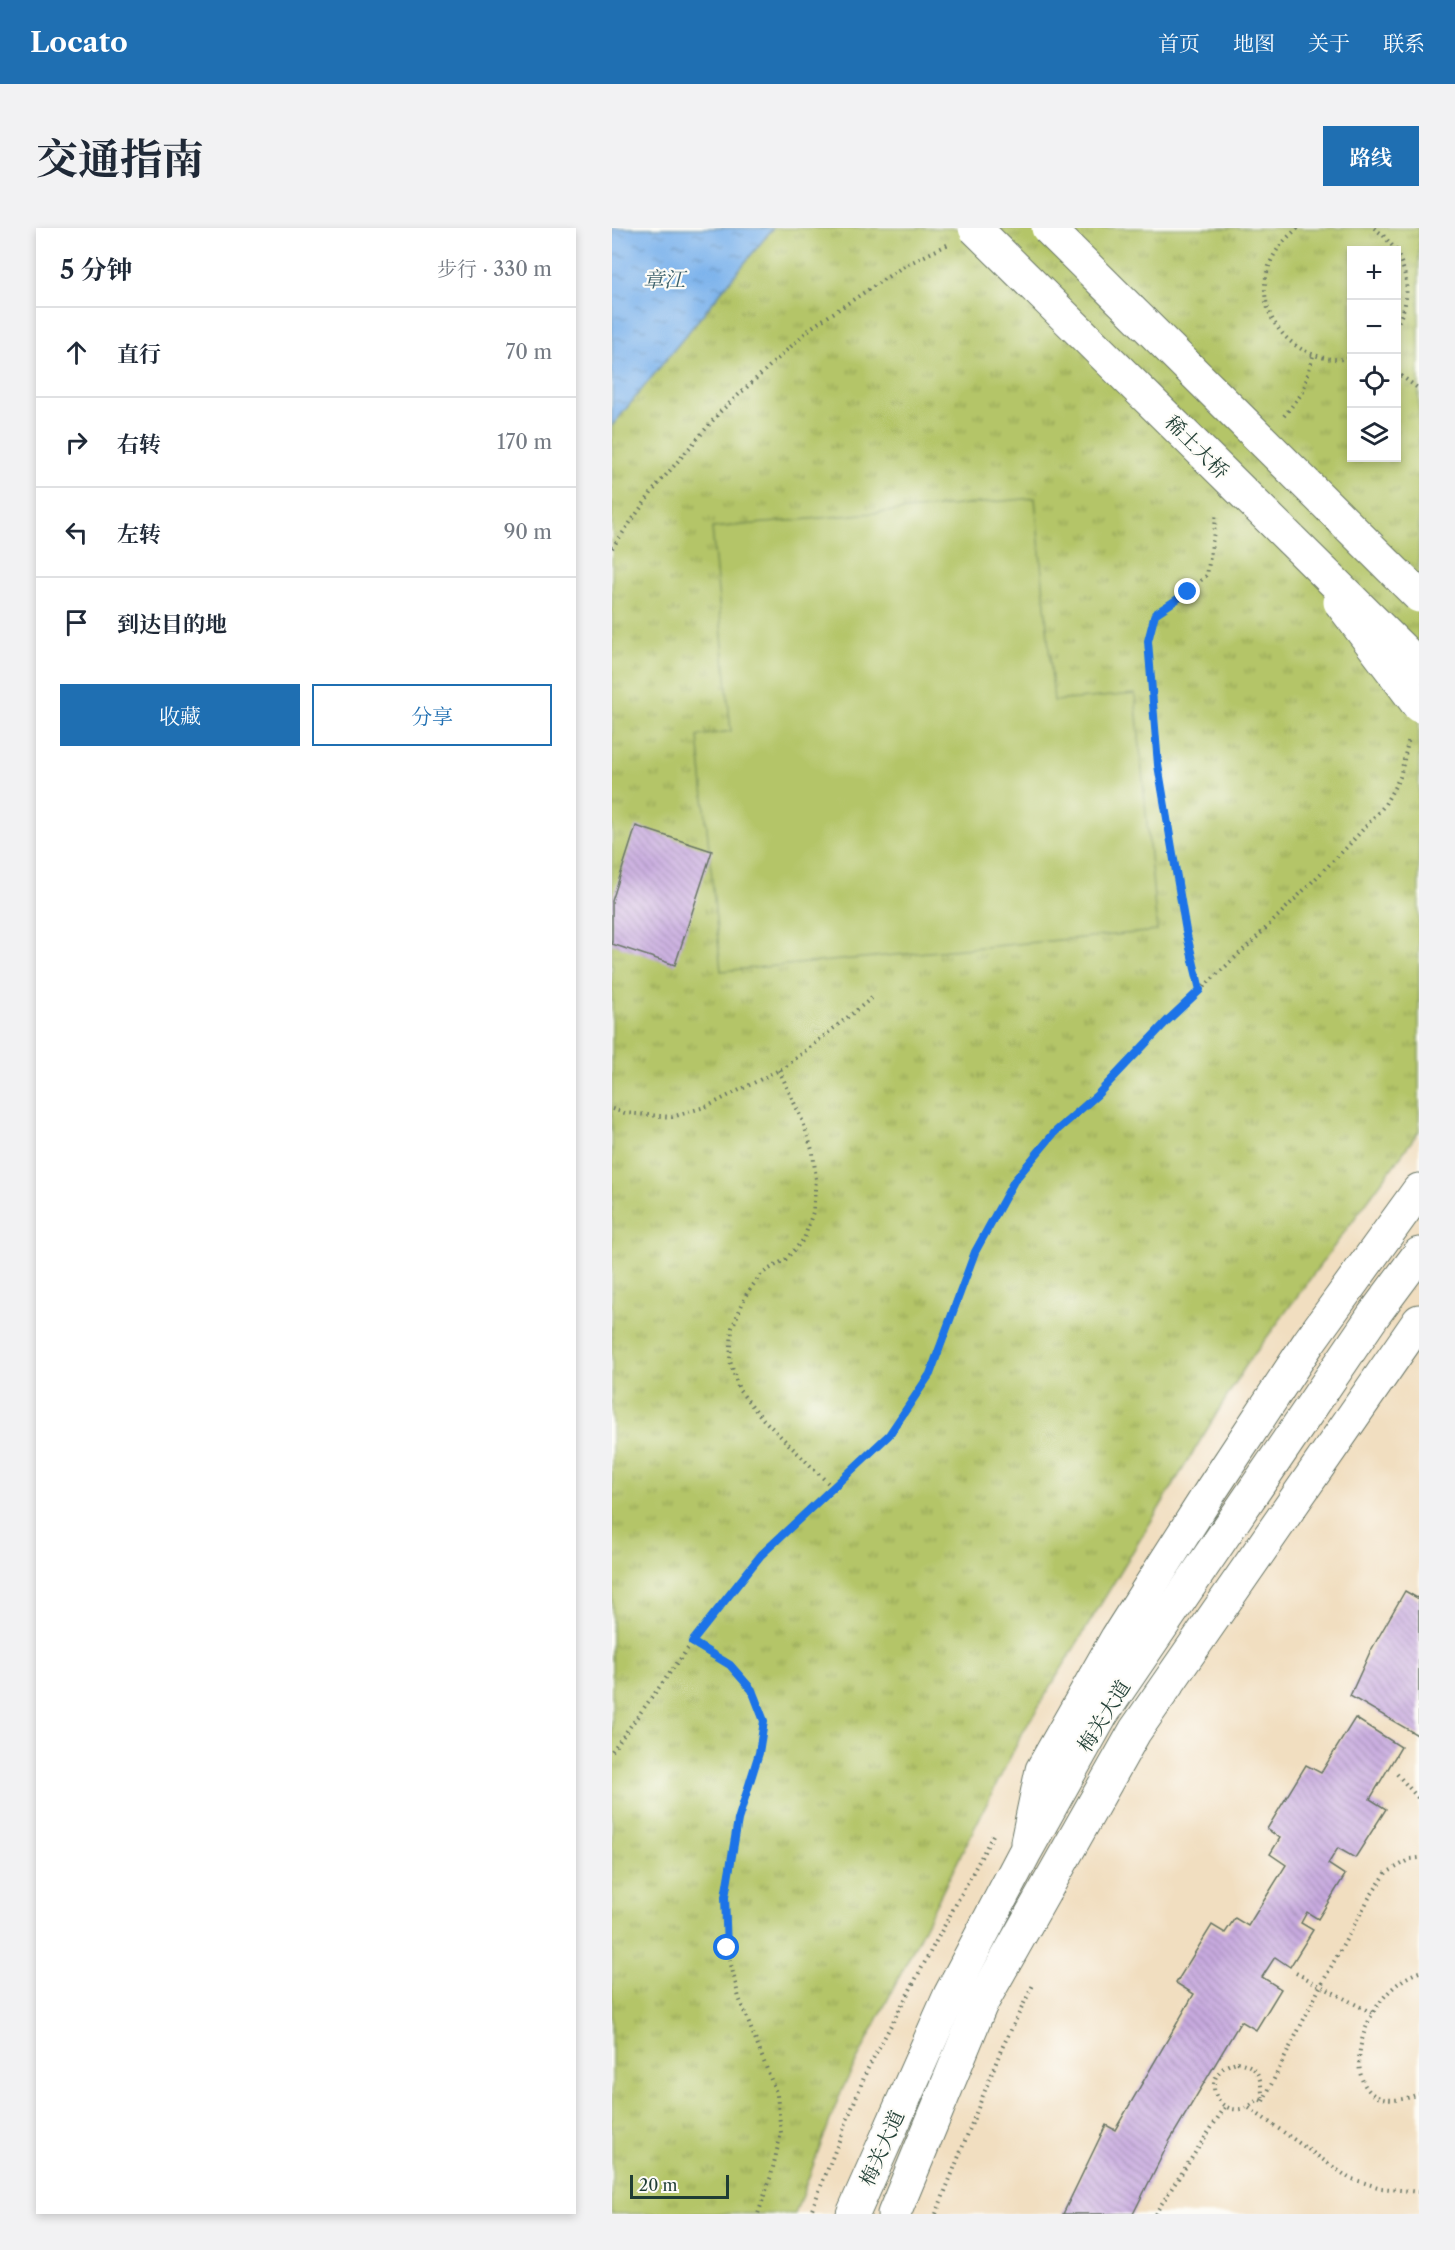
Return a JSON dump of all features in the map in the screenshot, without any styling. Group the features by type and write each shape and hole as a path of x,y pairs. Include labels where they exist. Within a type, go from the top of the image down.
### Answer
{"main road":[{"path":"1048,228 1419,596"},
{"name":"稀土大桥","path":"964,235 1298,546 1419,666"},
{"path":"1335,513 1419,574"},
{"path":"1298,546 1415,719"},
{"path":"1024,1854 1042,1770 1117,1638 1302,1352 1419,1190"},
{"name":"梅关大道","path":"853,2214 950,1995 1024,1854 1102,1714 1373,1316 1419,1254"},
{"name":"梅关大道","path":"894,2214 980,2006 1136,1731 1419,1321"}],"path":[{"path":"1298,228 1282,241 1271,259 1265,278 1266,298 1272,318 1282,335 1313,357 1331,360 1347,358"},
{"path":"1374,228 1392,246"},
{"path":"612,548 655,488 721,411 812,327 904,266 964,235"},
{"path":"1401,260 1407,282 1407,300 1401,314"},
{"path":"1282,418 1303,392 1313,357"},
{"path":"1401,376 1419,389"},
{"path":"1200,990 1186,931 1158,765 1148,641 1155,614 1188,592 1207,575 1218,512"},
{"path":"612,1751 692,1642 761,1555 889,1435 930,1374 975,1252 1014,1181 1055,1132 1097,1095 1167,1021 1255,939 1348,846 1383,806 1400,777 1415,719"},
{"path":"612,1109 625,1113 672,1117 708,1106 779,1070 873,997"},
{"path":"779,1070 803,1122 813,1153 816,1179 813,1212 804,1239 786,1259 762,1274 746,1295 732,1328 730,1361 739,1390 763,1419 832,1487"},
{"path":"692,1642 730,1665 752,1690 764,1721 759,1753 738,1820 725,1897 727,1948 739,1998 777,2096 781,2133 771,2176 758,2214"},
{"path":"1397,1774 1419,1799"},
{"path":"1263,2101 1320,1987 1369,1898 1386,1873 1419,1857"},
{"path":"1419,1972 1404,1977 1386,1993 1372,2013 1364,2030 1360,2057 1361,2077 1370,2093 1388,2101 1407,2099 1419,2094"},
{"path":"1296,1973 1372,2013"},
{"path":"936,2214 1001,2050 1036,1980"},
{"path":"1237,2062 1247,2064 1256,2070 1260,2079 1263,2101 1258,2099 1249,2108 1237,2110 1226,2107 1218,2100 1214,2091 1214,2080 1219,2071 1227,2065 1237,2062"},
{"path":"1155,2214 1226,2107"},
{"path":"1249,2108 1349,2178 1381,2188 1419,2192"}],"green space":[{"path":"773,228 1419,228 1419,1131 1245,1367 1023,1732 840,2094 795,2214 612,2214 612,426"},
{"path":"1035,498 1054,701 1135,694 1157,931 721,971 698,736 731,731 712,528"}],"water":[{"name":"章江","path":"612,228 773,228 612,426"}],"building":[{"path":"636,826 712,851 675,965 612,944 612,901"},
{"path":"1405,1591 1419,1599 1419,1736 1350,1696 1370,1652"},
{"path":"1355,1718 1401,1747 1370,1799 1386,1809 1355,1858 1338,1848 1328,1864 1345,1875 1318,1919 1307,1912 1301,1923 1313,1930 1290,1967 1275,1957 1262,1977 1281,1989 1256,2030 1241,2021 1170,2140 1133,2214 1063,2214 1106,2125 1115,2130 1194,1994 1176,1983 1212,1925 1225,1933 1235,1918 1248,1926 1286,1865 1270,1854 1280,1838 1267,1829 1306,1765 1321,1773"}],"route":[{"path":"727,1948 725,1897 738,1820 759,1753 764,1721 752,1690 730,1665 692,1642 761,1555 889,1435 930,1374 975,1252 1014,1181 1055,1132 1097,1095 1167,1021 1200,990 1186,931 1158,765 1148,641 1155,614 1188,592"}]}
